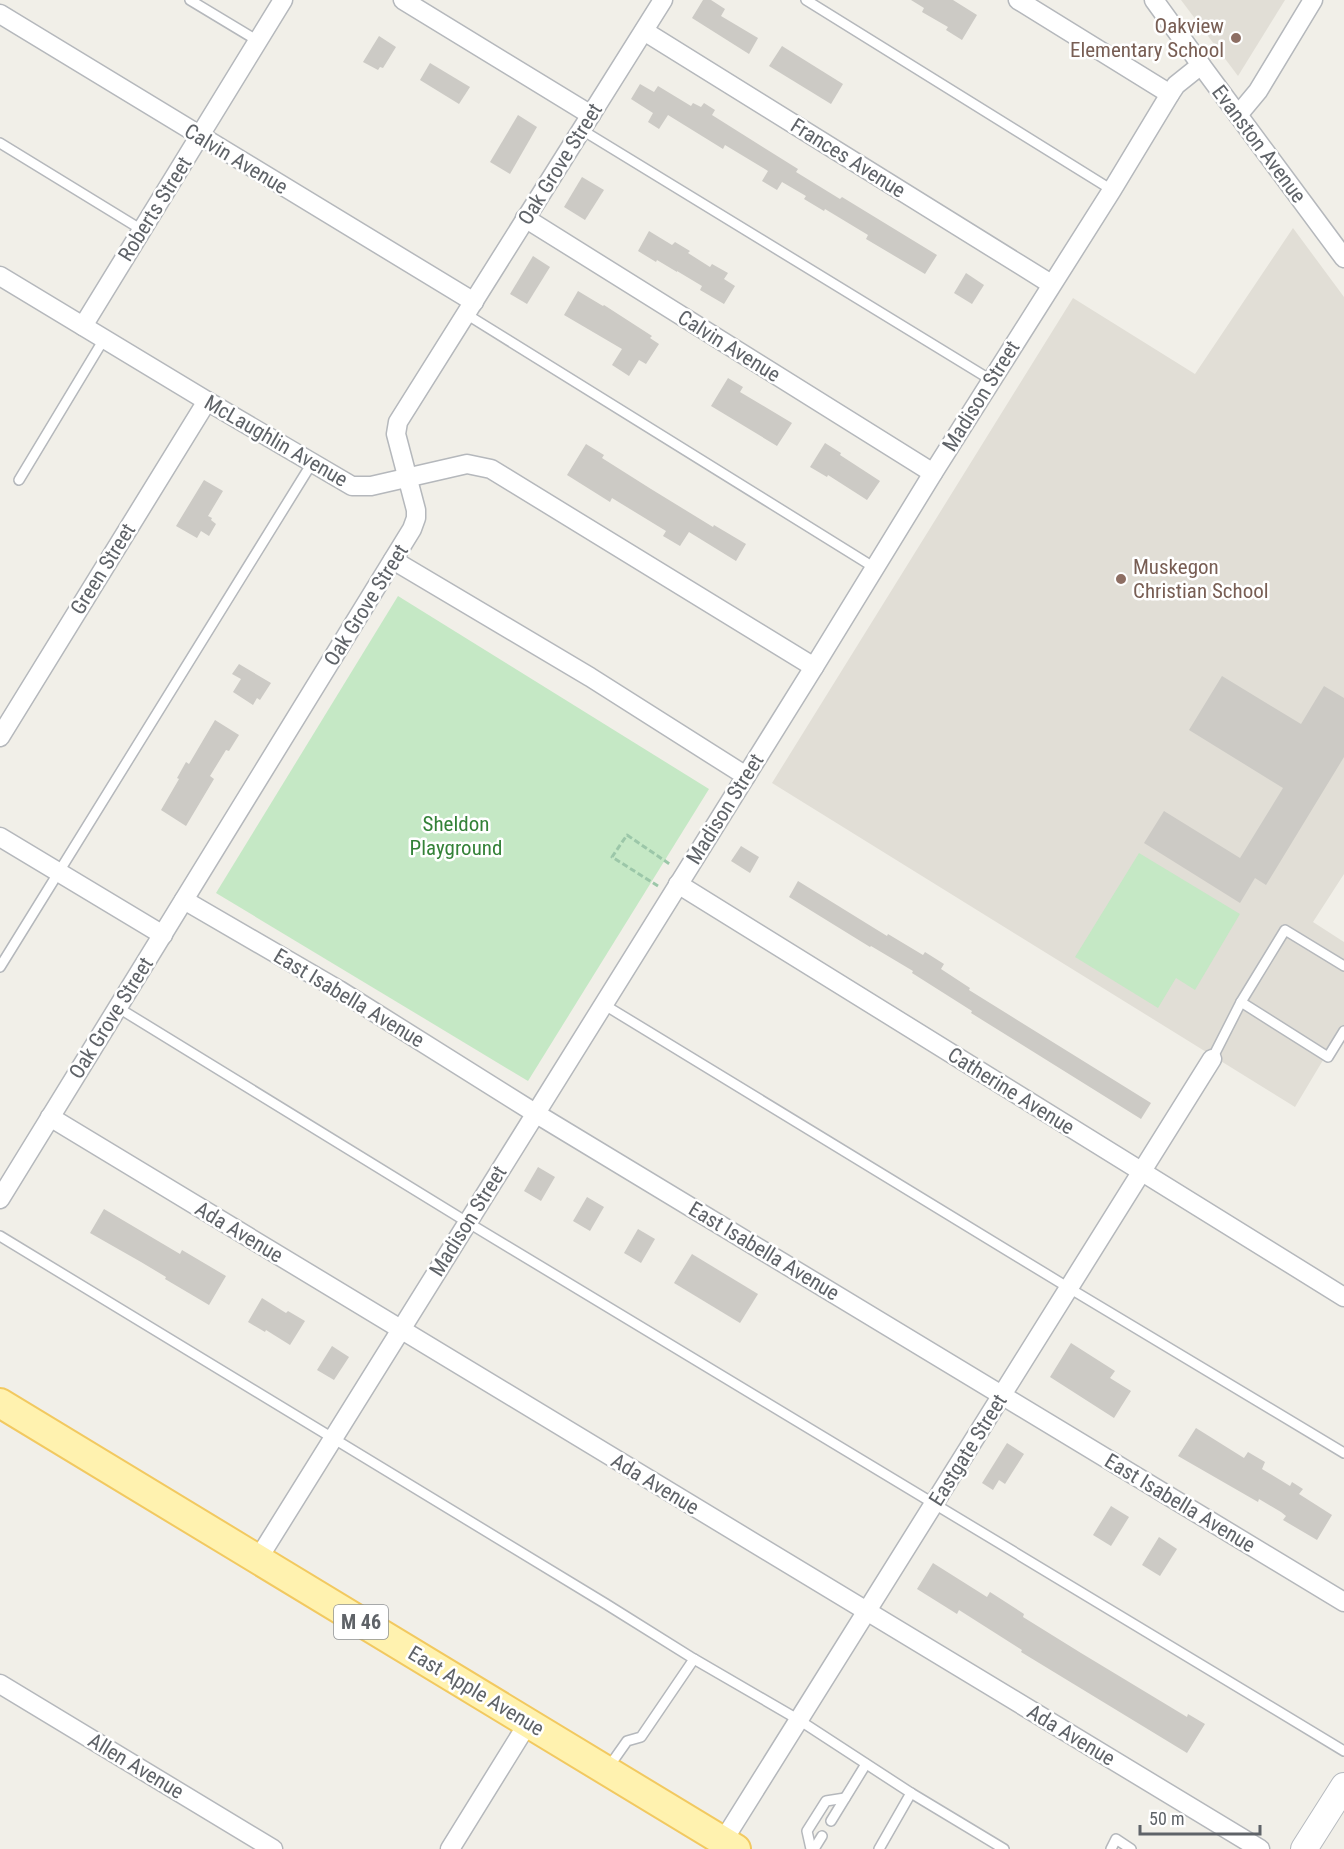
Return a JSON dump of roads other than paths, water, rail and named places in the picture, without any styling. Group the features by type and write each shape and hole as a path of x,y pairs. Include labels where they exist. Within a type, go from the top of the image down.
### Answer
{"main road":[{"name":"East Apple Avenue","path":"0,1403 729,1845"},
{"path":"1304,1849 1344,1786"}],"street":[{"name":"Roberts Street","path":"83,326 283,0"},
{"path":"403,0 586,122"},
{"name":"Oak Grove Street","path":"0,1199 412,529 416,510 396,434 398,422 663,0"},
{"path":"1018,0 1170,94"},
{"name":"Evanston Avenue","path":"1154,0 1344,258"},
{"path":"1238,115 1258,91 1313,0"},
{"name":"Calvin Avenue","path":"0,14 470,308"},
{"name":"Frances Avenue","path":"644,31 1051,284"},
{"name":"Madison Street","path":"258,1559 536,1113 675,882 746,776 814,668 1170,94 1176,85 1201,65"},
{"name":"Calvin Avenue","path":"525,218 933,473"},
{"name":"McLaughlin Avenue","path":"0,277 352,486 372,486 467,464 491,469 814,668"},
{"name":"Green Street","path":"0,737 207,401"},
{"path":"393,560 590,677 746,776"},
{"path":"0,837 163,934"},
{"name":"Catherine Avenue","path":"675,882 1344,1297"},
{"name":"East Isabella Avenue","path":"184,900 339,990 536,1113 1344,1602"},
{"name":"Eastgate Street","path":"729,1845 799,1720 1212,1059"},
{"name":"Ada Avenue","path":"50,1117 1260,1849"},
{"name":"Allen Avenue","path":"0,1684 273,1849"},
{"path":"450,1849 528,1723"}],"lane":[{"path":"190,0 258,41"},
{"path":"806,0 1112,190"},
{"path":"586,122 991,380"},
{"path":"0,143 142,230"},
{"path":"470,308 875,568"},
{"path":"19,480 104,339"},
{"path":"0,967 312,464"},
{"path":"1212,1059 1240,1002 1285,930 1344,966"},
{"path":"1240,1002 1328,1057 1344,1031"},
{"path":"603,1004 1344,1453"},
{"path":"117,1007 467,1222 1344,1751"},
{"path":"0,1236 694,1659 799,1720 911,1793 1004,1849"},
{"path":"606,1770 627,1741 641,1737 694,1659"},
{"path":"831,1821 866,1764"},
{"path":"879,1849 911,1793"},
{"path":"813,1849 807,1831 826,1801 845,1798"},
{"path":"813,1849 822,1836"},
{"path":"1111,1849 1116,1839 1131,1849"}],"place":[{"name":"Oakview Elementary School","path":"1236,38"},
{"name":"Muskegon Christian School","path":"1121,579"}],"park label":[{"name":"Sheldon Playground","path":"456,836"}]}
